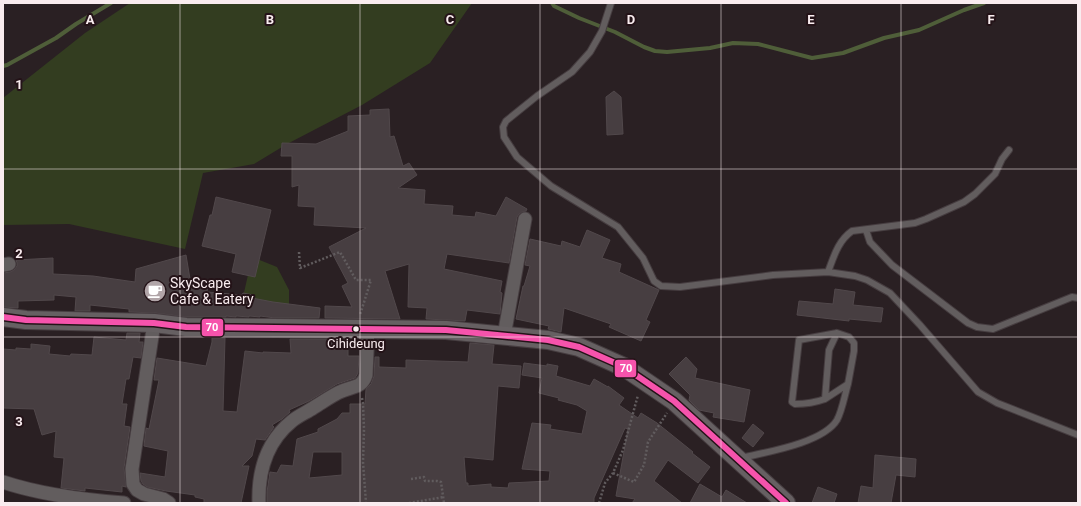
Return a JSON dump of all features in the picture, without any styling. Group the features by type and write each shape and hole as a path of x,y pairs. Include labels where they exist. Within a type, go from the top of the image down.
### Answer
{"main road":[{"path":"3,317 26,320 154,323 186,327 446,330 548,340 580,346 624,367 674,401 786,503"}],"street":[{"path":"504,336 525,219"},
{"path":"154,323 134,454 132,477 133,484 137,490 144,494 164,499 169,503"},
{"path":"259,503 260,479 263,464 268,450 280,434 292,420 330,397 344,390 360,385 364,380 366,375 361,328"},
{"path":"3,482 60,496 92,501 124,503"}],"lane":[{"path":"611,3 602,31 590,52 572,72 537,96 506,121 503,127 504,137 517,157 551,186 618,227 643,258 654,282 661,286 680,287 773,275 828,272 855,276 867,280 890,293 978,392 997,403 1078,435"},
{"path":"828,272 841,242 846,235 852,231 866,230 926,219 964,202 975,194 995,174 1002,159 1009,150"},
{"path":"866,230 870,242 892,264 968,323 977,327 993,329 1072,298 1078,298"},
{"path":"738,459 808,441 828,429 838,419 848,384 854,343 850,337 837,333 799,340 792,402 795,404 814,403 824,399 848,384"},
{"path":"824,399 829,350 837,333"}],"path":[{"path":"299,252 300,268 340,252 356,280 371,280 358,323 361,328"},
{"path":"599,503 606,484 613,473 623,450 638,396 645,381"},
{"path":"360,385 363,403 363,462 366,503"},
{"path":"613,473 634,482 644,465 648,442 674,401"},
{"path":"411,479 424,477 425,481 441,482 444,503"},
{"path":"409,503 444,497"}],"green space":[{"path":"130,3 472,3 430,63 362,105 287,144 254,164 203,173 185,249 69,224 3,225 3,98 85,33"},
{"path":"252,257 277,267 289,290 289,319 241,306"}],"building":[{"path":"614,91 621,97 623,134 607,135 606,97"},
{"path":"389,109 390,137 394,136 403,166 409,163 417,175 398,188 425,190 424,204 453,206 452,215 475,217 476,212 496,216 506,197 527,209 517,217 509,263 447,254 444,269 502,281 500,292 502,293 500,314 467,310 465,321 426,319 427,308 408,307 409,264 385,271 400,319 325,318 325,306 352,307 342,286 348,283 329,247 366,228 314,225 315,207 298,206 299,185 292,187 292,156 281,156 282,143 316,144 348,131 348,116 370,115 370,110"},
{"path":"216,197 271,210 255,277 232,272 236,254 202,246"},
{"path":"587,230 610,240 602,258 621,264 619,272 659,290 646,320 650,322 641,341 609,327 611,324 564,308 561,332 548,329 549,326 516,319 523,286 530,266 525,265 530,239 561,246 562,241 580,247"},
{"path":"186,255 190,279 208,280 207,292 242,295 243,293 253,295 252,298 320,308 319,318 275,318 260,316 187,317 155,313 129,312 129,309 90,305 90,311 75,311 76,297 54,295 54,300 18,301 18,308 3,307 3,273 14,270 17,266 16,260 53,258 53,274 93,276 135,282 136,269"},
{"path":"835,289 855,292 853,305 883,308 881,322 849,319 849,321 797,315 799,301 833,304"},
{"path":"127,333 140,333 139,342 143,342 141,358 133,357 129,379 126,379 122,404 127,404 124,426 130,427 124,468 126,487 122,486 122,492 85,488 85,491 61,488 64,458 54,457 56,431 42,435 34,409 3,408 3,349 31,349 31,344 50,346 49,354 70,356 71,354 92,355 94,337 126,340"},
{"path":"212,338 225,338 223,411 237,412 245,351 263,353 291,353 290,339 348,339 348,356 359,356 358,373 355,378 337,384 309,401 289,410 290,412 272,425 274,427 265,440 256,439 252,456 242,466 249,466 241,503 204,503 204,499 195,497 195,495 147,487 141,481 140,473 165,477 168,451 144,446 146,428 149,429 159,380 154,380 157,358 206,366"},
{"path":"470,343 494,345 492,364 521,366 519,388 498,386 493,460 464,457 466,483 468,483 468,486 491,484 491,487 508,488 509,483 549,481 550,471 522,469 532,423 551,425 550,429 582,434 587,411 577,405 558,400 559,398 539,393 542,378 522,375 524,363 558,366 556,376 590,386 594,379 608,386 624,398 619,405 638,418 641,413 657,423 710,467 698,483 668,460 654,481 682,503 632,503 635,499 616,496 628,429 625,428 594,498 594,503 267,503 270,472 277,473 281,465 293,466 297,439 318,432 318,429 337,419 342,413 350,413 350,404 365,404 366,389 371,384 374,376 375,357 379,357 379,367 406,368 406,360 468,362","holes":["313,452 342,452 342,475 309,478"]},
{"path":"686,357 697,369 695,378 750,390 744,422 713,417 714,413 699,410 689,400 690,395 669,374"},
{"path":"753,424 764,433 753,447 742,438"},
{"path":"875,455 916,459 915,477 896,475 891,503 858,503 861,486 873,488"},
{"path":"700,484 722,497 726,490 747,503 690,503"},
{"path":"818,487 837,494 834,503 812,503"}],"waterway":[{"path":"3,66 56,38 111,3"},
{"path":"552,3 554,6 579,18 615,32 655,51 667,52 710,48 733,43 758,44 812,58 843,53 884,38 919,30 964,10 984,3"}],"transit line":[{"name":"70","path":"3,317 26,320 154,323 186,327 446,330 548,340 579,347 624,367 674,401 786,503"}],"place":[{"name":"SkyScape Cafe & Eatery","path":"155,291"},
{"name":"Cihideung","path":"356,329"}]}
